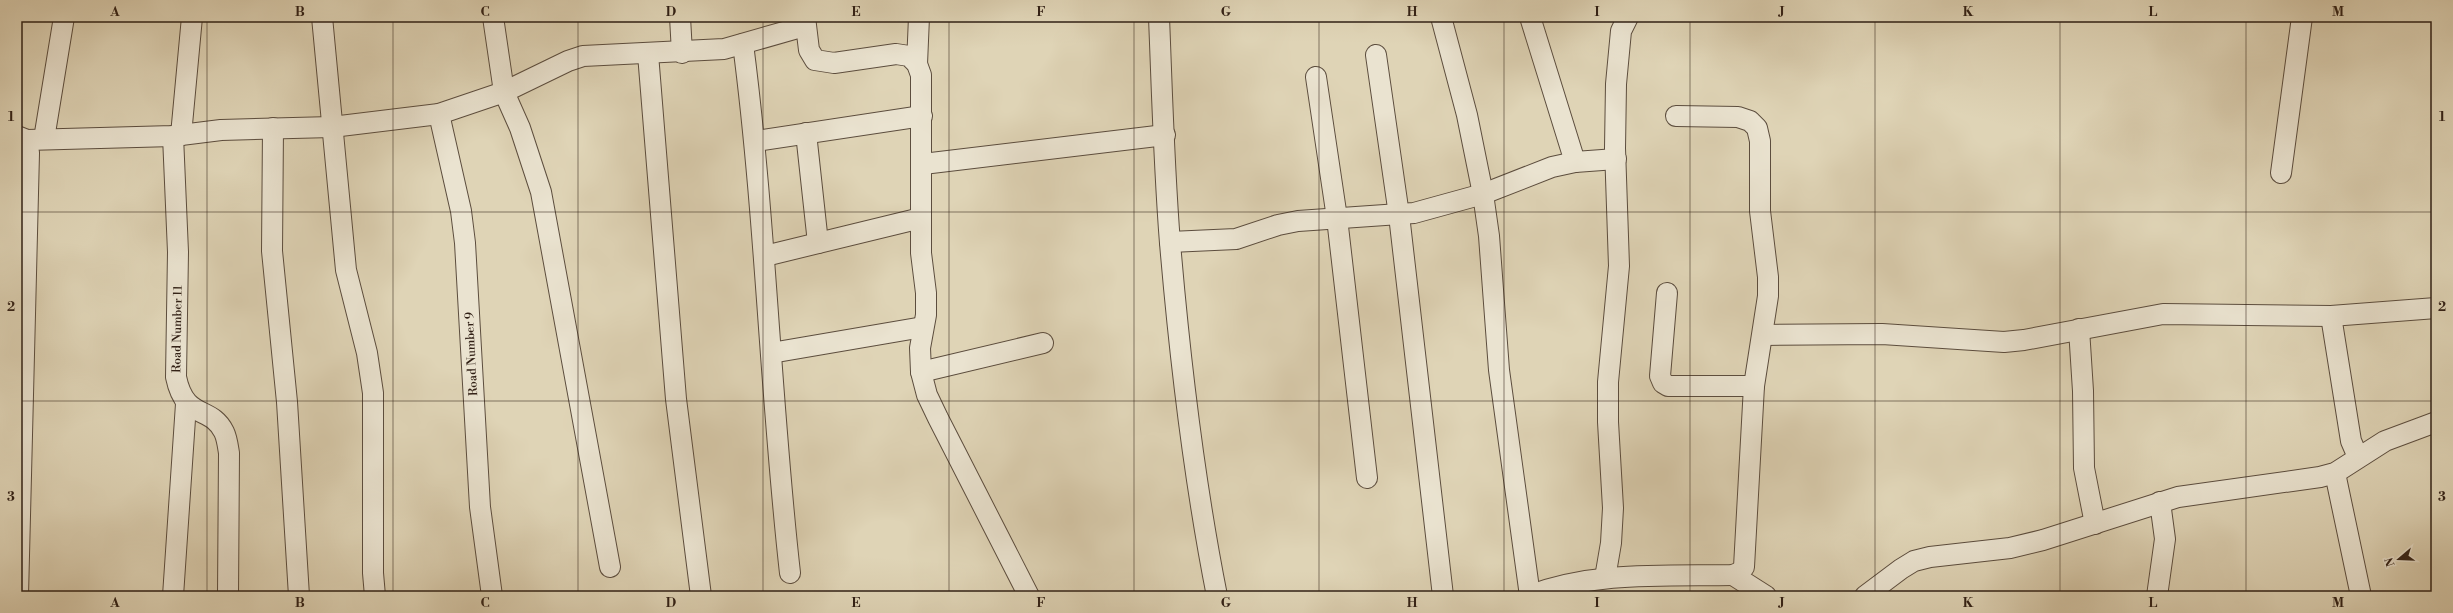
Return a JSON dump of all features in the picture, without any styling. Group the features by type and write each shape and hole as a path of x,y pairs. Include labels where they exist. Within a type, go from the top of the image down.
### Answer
{"street":[{"path":"18,596 19,371 29,138 64,17"},
{"name":"Road Number 11","path":"186,404 179,392 176,377 178,274 177,135 192,17"},
{"path":"322,17 346,270 367,353 373,393 373,558 375,596"},
{"path":"493,17 504,92 520,128 541,192 610,567"},
{"path":"680,17 682,53"},
{"path":"918,17 917,64 921,75 923,164 921,253 926,293 920,348 921,372 927,395 938,418 1029,596"},
{"path":"1159,17 1170,242 1184,384 1203,527 1217,596"},
{"path":"1441,17 1467,115 1483,194 1489,236 1499,370 1529,596 1552,587 1605,578 1733,575 1740,572 1744,567 1746,554 1754,386 1763,335 1768,277 1760,211 1760,141 1757,128 1750,121 1738,117 1676,116"},
{"path":"1530,17 1575,162"},
{"path":"1605,578 1612,543 1613,508 1608,422 1609,374 1619,266 1616,159 1616,84 1621,31 1628,17"},
{"path":"2281,173 2302,17"},
{"path":"29,138 177,135 273,128 332,127 439,114 504,92 568,60 583,56 600,53 682,53 724,49 743,44 805,22 809,50 816,60 834,63 896,54 909,56 917,64"},
{"path":"743,44 756,141 765,256 776,440 790,573"},
{"path":"648,54 676,399 701,596"},
{"path":"1376,55 1399,215 1444,596"},
{"path":"1316,77 1337,218 1367,478"},
{"name":"Road Number 9","path":"439,114 461,211 465,242 480,507 492,596"},
{"path":"756,141 922,116"},
{"path":"273,128 272,251 287,402 299,596"},
{"path":"806,133 818,243"},
{"path":"923,164 1164,135"},
{"path":"1170,242 1225,240 1255,234 1278,225 1337,218 1399,215 1430,210 1483,194 1552,167 1575,162 1616,159"},
{"path":"765,256 921,218"},
{"path":"1667,293 1660,376 1663,383 1668,386 1754,386"},
{"path":"1763,335 1882,334 2004,342 2024,340 2163,314 2331,316 2436,308"},
{"path":"2331,316 2351,441 2358,457"},
{"path":"771,353 923,327"},
{"path":"2079,329 2083,391 2084,468 2095,524"},
{"path":"921,372 1043,343"},
{"path":"173,596 186,404 212,419 224,432 229,453 228,596"},
{"path":"1874,594 1914,561 1930,557 2010,548 2095,524 2160,502 2335,473 2385,441 2436,422"},
{"path":"2335,473 2361,596"},
{"path":"2157,596 2165,539 2160,502"},
{"path":"1733,575 1766,596"}]}
